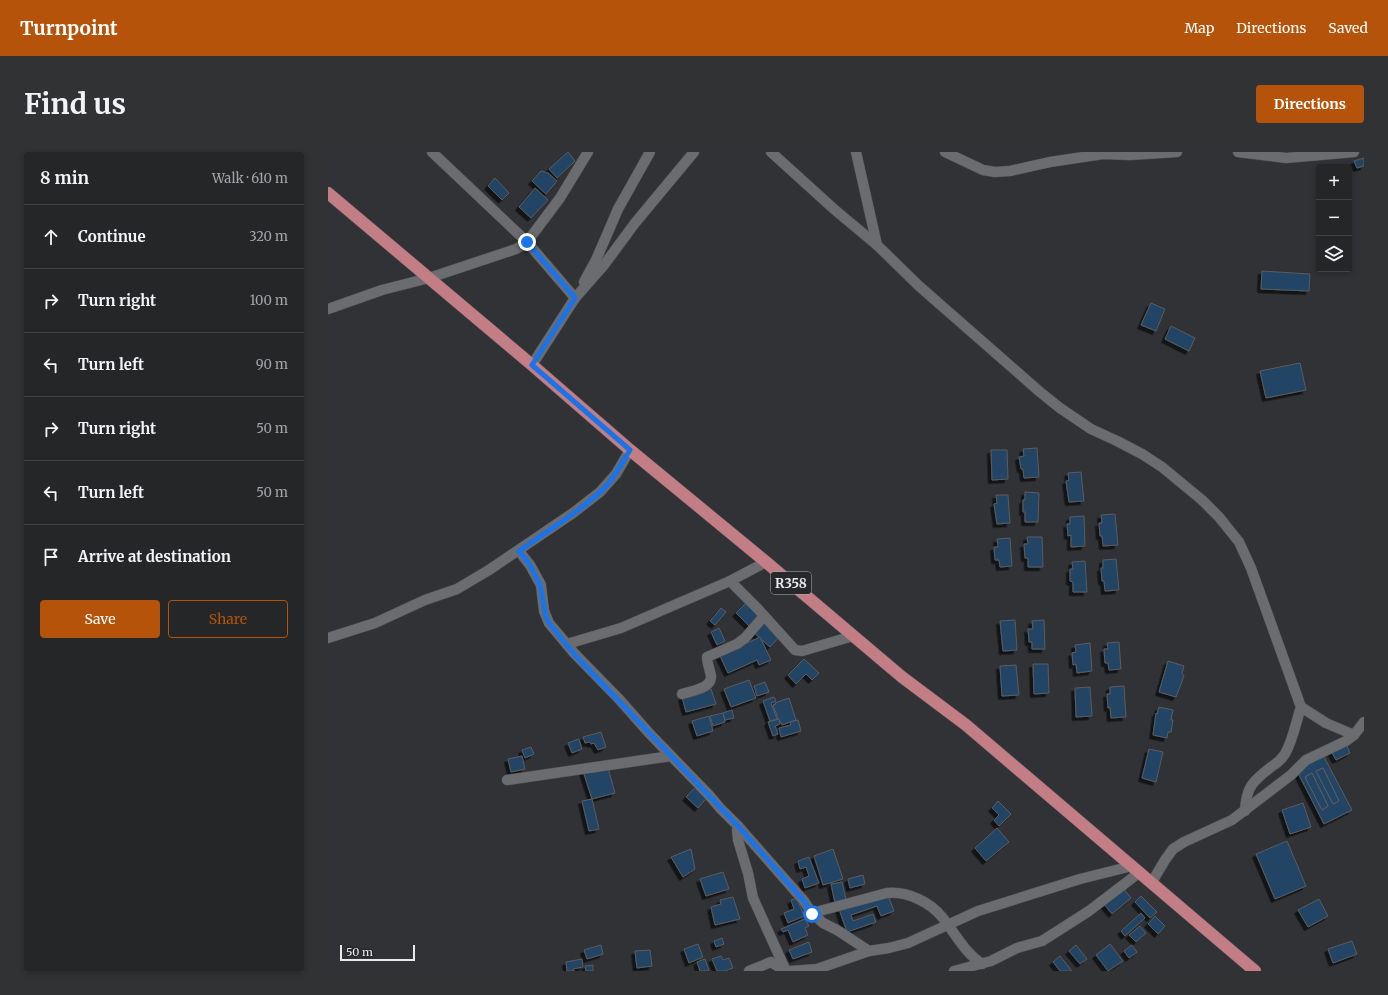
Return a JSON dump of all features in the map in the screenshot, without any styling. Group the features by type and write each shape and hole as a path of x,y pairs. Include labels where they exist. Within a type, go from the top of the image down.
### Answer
{"main road":[{"name":"R358","path":"328,193 532,365 630,450 902,677 966,725 1255,971"}],"street":[{"path":"432,152 527,242 575,297"},
{"path":"328,309 382,290 429,278 516,249 527,242 560,198 588,152"},
{"path":"532,365 575,297 596,260 618,209 650,152"},
{"path":"575,297 604,265 635,223 694,152"},
{"path":"771,152 835,210 877,245 919,286 1060,408 1091,429 1117,440 1162,467 1202,500 1219,517 1239,542 1251,568 1301,707 1284,755 1250,786 1246,797 1245,811"},
{"path":"856,152 877,245"},
{"path":"945,152 984,170 995,172 1010,171 1050,162 1103,154 1130,155 1177,152"},
{"path":"1238,152 1286,158 1354,152"},
{"path":"328,638 375,623 425,600 457,589 466,584 519,551 600,492 616,474 630,450"},
{"path":"519,551 530,565 540,585 547,620 574,654 738,826 804,901 812,914 823,923 837,930 869,951"},
{"path":"567,644 621,628 730,581 766,562"},
{"path":"730,581 795,650 802,651 853,636"},
{"path":"682,694 706,686 710,682 711,678 707,657 737,644 764,616"},
{"path":"1301,707 1326,723 1354,735"},
{"path":"1152,882 1173,849 1184,842 1232,820 1291,775 1306,760 1346,741 1354,735 1364,722"},
{"path":"507,780 672,756"},
{"path":"738,826 738,840 748,873 753,898 786,971"},
{"path":"790,971 818,970 869,951 908,943 978,911 1030,894 1080,879 1136,869"},
{"path":"954,971 991,961 1017,948 1042,941 1052,936 1089,911 1136,869"},
{"path":"812,914 888,892 898,892 919,900 942,916 967,950 982,964"},
{"path":"749,971 771,962 786,971"}],"building":[{"path":"568,152 575,161 557,178 549,169"},
{"path":"1364,158 1364,166 1357,168 1354,161"},
{"path":"541,171 548,173 557,181 546,194 532,181"},
{"path":"495,178 509,193 502,200 488,186"},
{"path":"535,188 548,200 531,218 519,207"},
{"path":"1262,271 1310,274 1309,291 1261,289"},
{"path":"1151,303 1165,309 1156,331 1141,325"},
{"path":"1171,326 1195,338 1189,351 1165,339"},
{"path":"1300,363 1306,390 1266,398 1260,371"},
{"path":"1037,448 1039,477 1024,478 1019,457 1024,456 1023,449"},
{"path":"991,450 1007,450 1008,479 992,480"},
{"path":"1081,472 1084,501 1069,502 1066,481 1069,480 1068,473"},
{"path":"1025,492 1039,493 1038,522 1025,522 1023,500 1025,500"},
{"path":"996,495 1008,495 1010,523 997,524 994,504 997,503"},
{"path":"1115,514 1118,545 1103,546 1102,536 1100,536 1099,523 1102,523 1101,515"},
{"path":"1084,516 1085,546 1071,547 1071,535 1068,536 1067,524 1070,524 1070,517"},
{"path":"1027,537 1042,537 1043,567 1028,567 1028,558 1025,558 1024,544 1028,544"},
{"path":"1010,538 1012,566 1000,567 999,560 995,560 994,547 998,547 997,539"},
{"path":"1116,559 1119,590 1105,591 1104,581 1102,581 1101,568 1103,568 1103,560"},
{"path":"1085,561 1087,592 1073,592 1073,582 1070,581 1070,569 1073,569 1072,562"},
{"path":"746,603 761,617 751,628 736,613"},
{"path":"721,608 726,612 715,625 710,621"},
{"path":"1015,620 1017,650 1003,651 1000,621"},
{"path":"1044,620 1045,649 1032,649 1032,642 1029,642 1028,629 1033,629 1032,621"},
{"path":"765,621 781,635 770,647 754,633"},
{"path":"719,628 725,641 717,645 711,632"},
{"path":"760,637 771,660 759,665 757,660 728,673 720,656"},
{"path":"1119,642 1121,669 1109,670 1108,663 1105,663 1104,649 1108,649 1107,643"},
{"path":"1090,643 1092,671 1077,673 1076,664 1073,665 1072,653 1076,652 1075,645"},
{"path":"804,659 819,673 812,680 806,674 796,684 788,675"},
{"path":"1168,661 1184,666 1182,673 1184,676 1176,697 1159,692"},
{"path":"1033,664 1048,664 1049,693 1034,694"},
{"path":"1016,665 1019,695 1002,696 1000,666"},
{"path":"749,680 756,698 731,707 724,689"},
{"path":"765,682 769,692 757,696 754,686"},
{"path":"1124,686 1126,717 1111,718 1110,707 1108,708 1107,694 1110,694 1110,687"},
{"path":"1090,687 1092,716 1076,717 1075,688"},
{"path":"711,689 716,704 686,712 682,697"},
{"path":"774,697 776,701 771,703 777,719 770,721 763,701"},
{"path":"789,698 796,720 782,725 773,705"},
{"path":"1159,707 1173,710 1171,732 1168,732 1167,738 1153,735 1156,713 1157,714"},
{"path":"732,710 734,718 725,720 723,713"},
{"path":"723,713 725,722 713,726 710,716"},
{"path":"709,716 713,731 697,736 692,721"},
{"path":"779,719 780,724 775,726 778,734 773,736 768,722"},
{"path":"798,720 801,731 781,737 779,728 791,725 790,722"},
{"path":"601,732 606,747 598,750 594,743 585,743 583,737"},
{"path":"579,739 582,749 572,753 568,743"},
{"path":"1346,744 1350,753 1336,760 1331,751"},
{"path":"531,747 534,754 525,758 522,750"},
{"path":"1149,749 1163,752 1156,782 1142,778"},
{"path":"1323,755 1352,810 1324,824 1296,769","holes":["1323,768 1339,801 1333,804 1316,771","1312,773 1328,806 1322,810 1305,777"]},
{"path":"522,756 525,769 511,772 508,759"},
{"path":"607,764 615,793 592,799 583,771"},
{"path":"1323,768 1339,801 1333,804 1316,771"},
{"path":"1312,773 1328,806 1322,810 1305,777"},
{"path":"698,784 709,795 698,808 686,797"},
{"path":"592,799 599,829 589,831 582,801"},
{"path":"998,801 1011,814 999,826 994,820 999,815 992,808"},
{"path":"1303,803 1311,827 1290,834 1282,810"},
{"path":"997,828 1009,842 986,861 975,848"},
{"path":"1287,841 1306,886 1275,899 1256,854"},
{"path":"691,849 695,869 683,877 671,857"},
{"path":"833,849 843,879 823,885 814,856"},
{"path":"809,857 819,883 805,888 802,879 809,876 806,867 800,869 798,861"},
{"path":"723,872 729,889 706,896 700,879"},
{"path":"863,875 865,884 850,888 848,879"},
{"path":"842,882 847,904 836,908 831,884"},
{"path":"1123,888 1131,898 1112,914 1104,904"},
{"path":"887,893 894,911 881,916 877,906 851,915 853,921 873,914 876,922 847,932 839,909"},
{"path":"1141,896 1157,912 1150,918 1135,902"},
{"path":"733,897 740,919 715,925 711,907 721,904 720,900"},
{"path":"797,898 804,916 788,923 784,913 794,909 791,900"},
{"path":"1319,899 1328,916 1308,927 1298,910"},
{"path":"1141,913 1145,918 1125,936 1121,931"},
{"path":"1155,916 1165,926 1158,934 1148,924"},
{"path":"805,919 809,926 805,928 808,935 793,942 788,930 783,932 781,929"},
{"path":"1140,926 1146,933 1136,942 1129,935"},
{"path":"722,938 724,944 716,947 714,941"},
{"path":"1352,941 1357,954 1333,963 1328,949"},
{"path":"809,942 812,952 793,959 789,950"},
{"path":"698,944 703,957 689,963 684,949"},
{"path":"1110,944 1123,961 1108,971 1096,955"},
{"path":"601,945 603,954 587,959 584,950"},
{"path":"1076,945 1087,959 1080,964 1069,951"},
{"path":"1132,945 1137,952 1129,958 1124,951"},
{"path":"650,950 652,966 637,968 635,951"},
{"path":"721,956 723,960 729,958 733,968 725,971 717,971 712,959"},
{"path":"1060,956 1072,971 1060,971 1053,962"},
{"path":"582,959 583,967 573,969 574,971 567,971 566,962"},
{"path":"705,959 709,971 700,971 697,962"},
{"path":"593,965 593,971 586,971 585,966"}],"route":[{"path":"527,242 575,298 532,365 630,450 616,474 600,492 519,551 530,565 542,588 546,617 549,623 563,638 574,654 709,795 784,877 804,901 812,914"}]}
